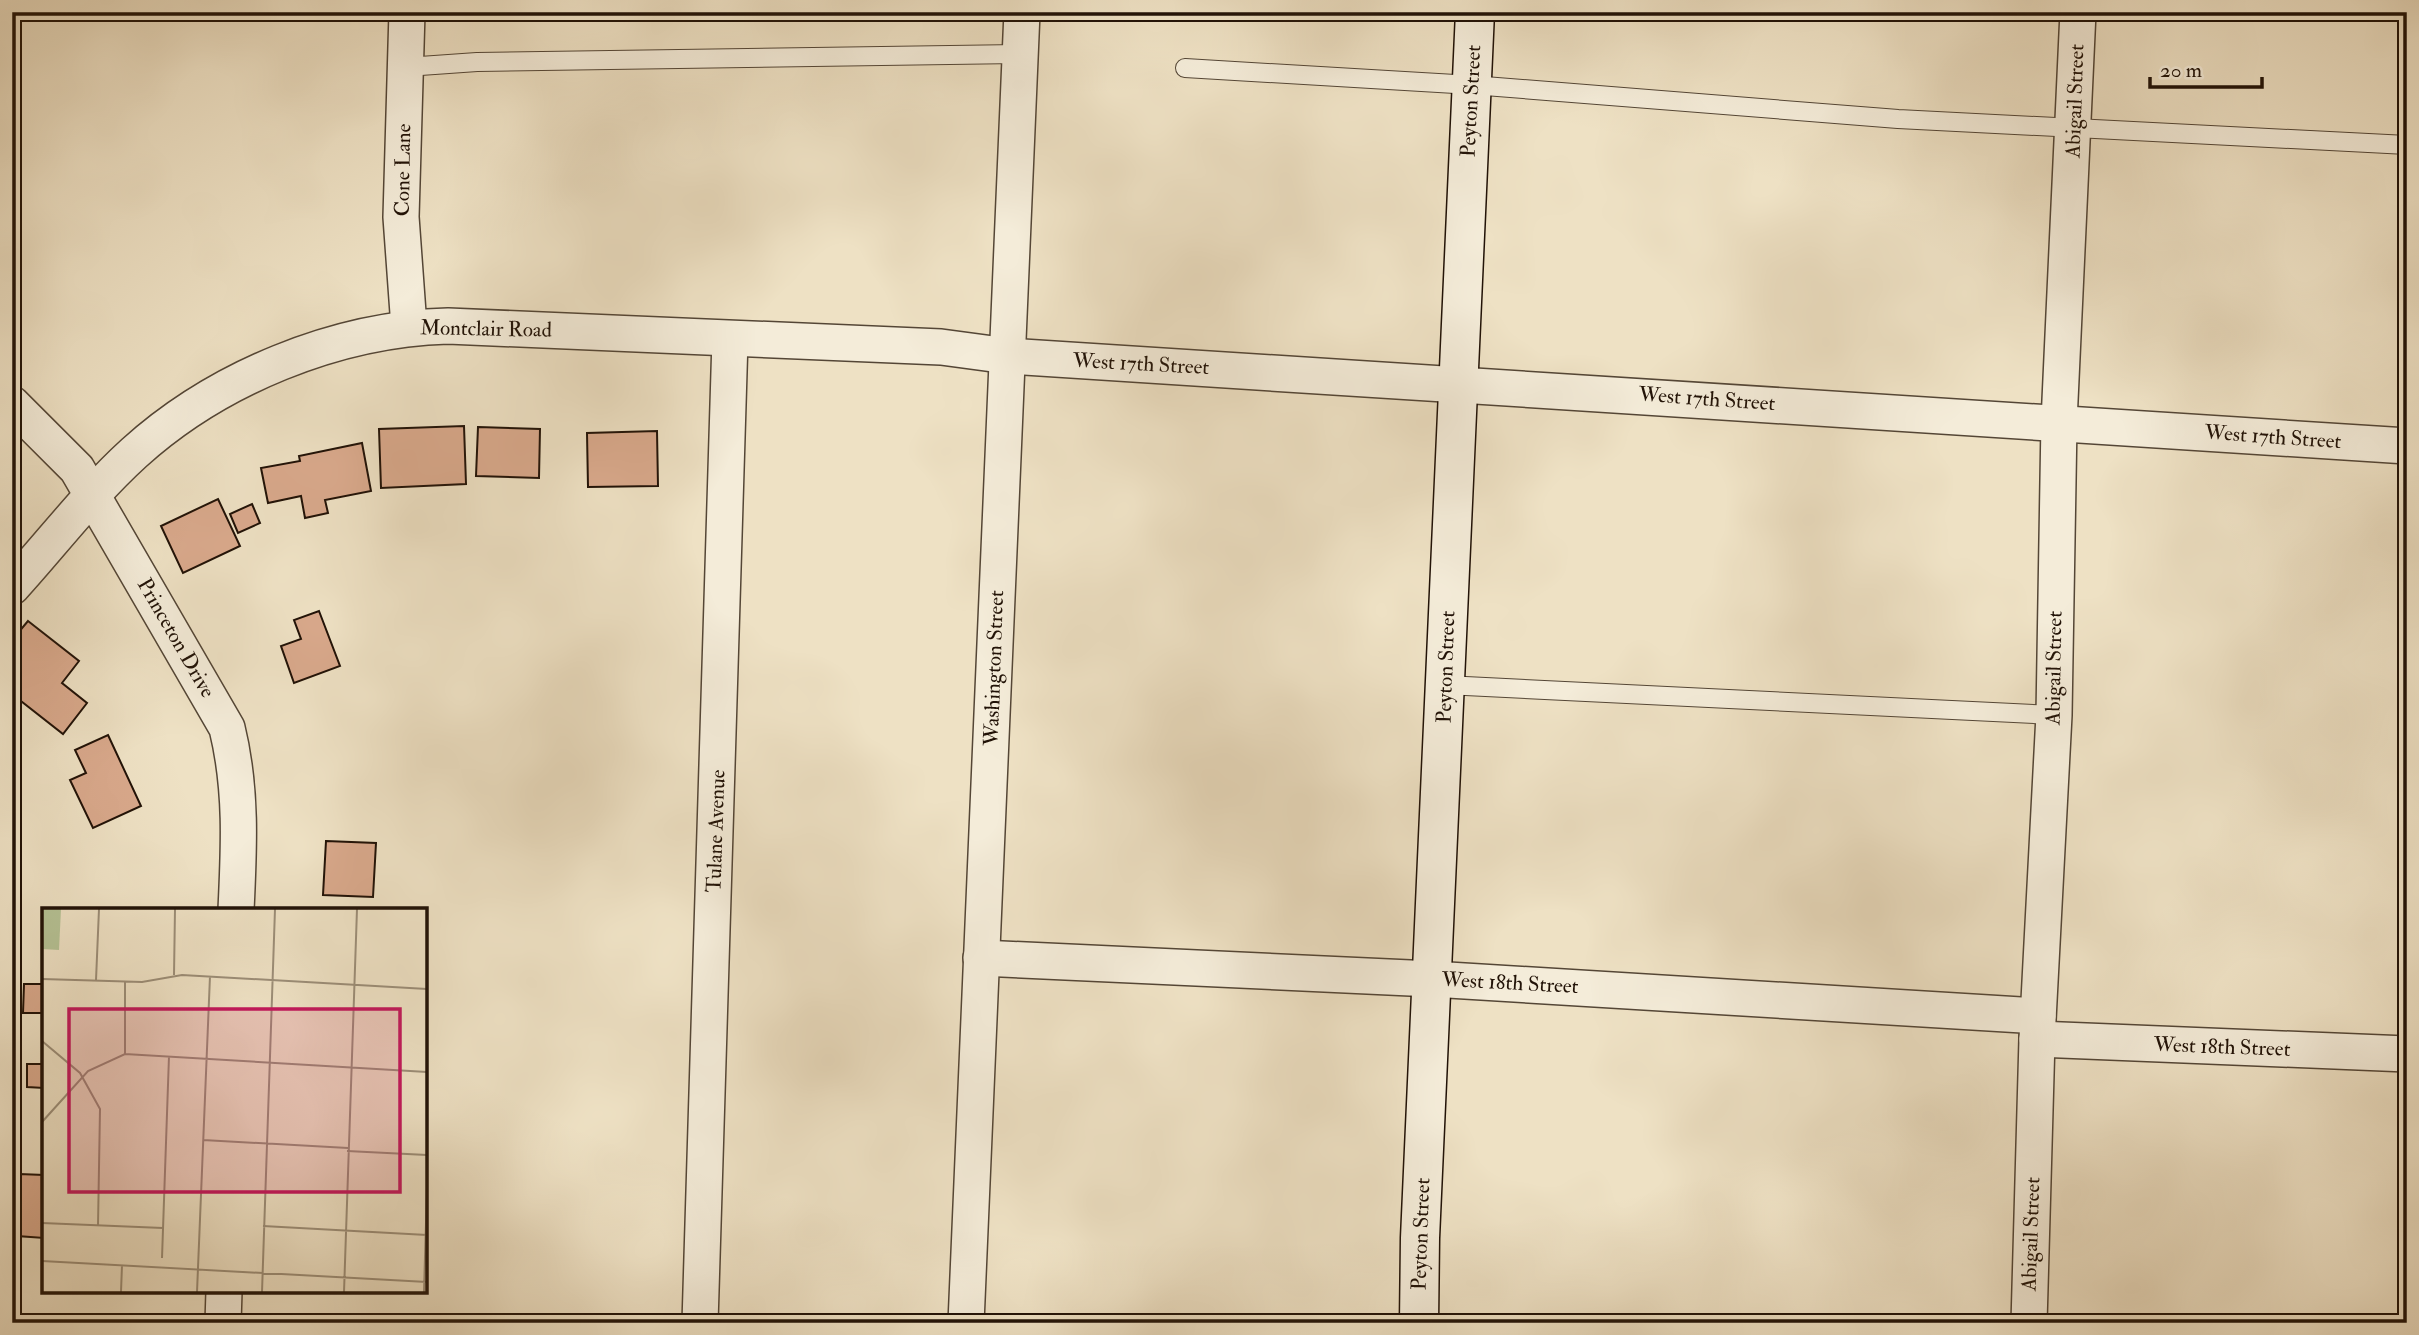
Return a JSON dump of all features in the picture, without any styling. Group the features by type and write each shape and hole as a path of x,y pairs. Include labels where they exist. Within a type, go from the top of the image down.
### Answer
{"street":[{"name":"Cone Lane","path":"407,12 401,217 409,327"},
{"name":"Washington Street","path":"966,1323 1022,12"},
{"name":"Peyton Street","path":"1419,1323 1420,1238 1475,12"},
{"name":"Abigail Street","path":"2029,1323 2038,1027 2054,715 2059,422 2078,12"},
{"name":"Montclair Road","path":"12,587 134,453 189,412 233,385 326,346 409,327 448,326 941,347 1008,356"},
{"name":"Tulane Avenue","path":"700,1323 730,339"},
{"name":"West 17th Street","path":"1008,356 2407,446"},
{"name":"Princeton Drive","path":"12,404 76,469 227,728 236,761 240,818 236,908"},
{"name":"West 18th Street","path":"981,958 1432,979 2407,1054"},
{"path":"223,1323 224,1293"}],"lane":[{"path":"406,67 477,62 1020,54"},
{"path":"1185,68 1472,85 1898,118 2074,125 2407,145"},
{"path":"1446,685 2054,715"}],"building":[{"path":"464,426 466,484 381,488 379,429"},
{"path":"478,427 540,429 539,478 476,476"},
{"path":"657,431 658,486 588,487 587,433"},
{"path":"362,443 371,491 325,500 328,513 305,518 301,496 268,503 261,468 300,461 299,456"},
{"path":"218,499 240,546 183,573 161,526"},
{"path":"252,504 260,523 238,533 230,514"},
{"path":"319,611 340,666 294,683 281,646 301,639 294,620"},
{"path":"28,621 79,661 62,683 87,703 63,734 12,694 12,640"},
{"path":"108,735 141,806 93,828 70,780 86,773 75,750"},
{"path":"326,841 376,843 373,897 323,895"},
{"path":"24,984 42,984 42,1013 23,1013"},
{"path":"27,1064 42,1064 42,1088 27,1087"},
{"path":"19,1174 42,1175 42,1238 17,1236"}]}
